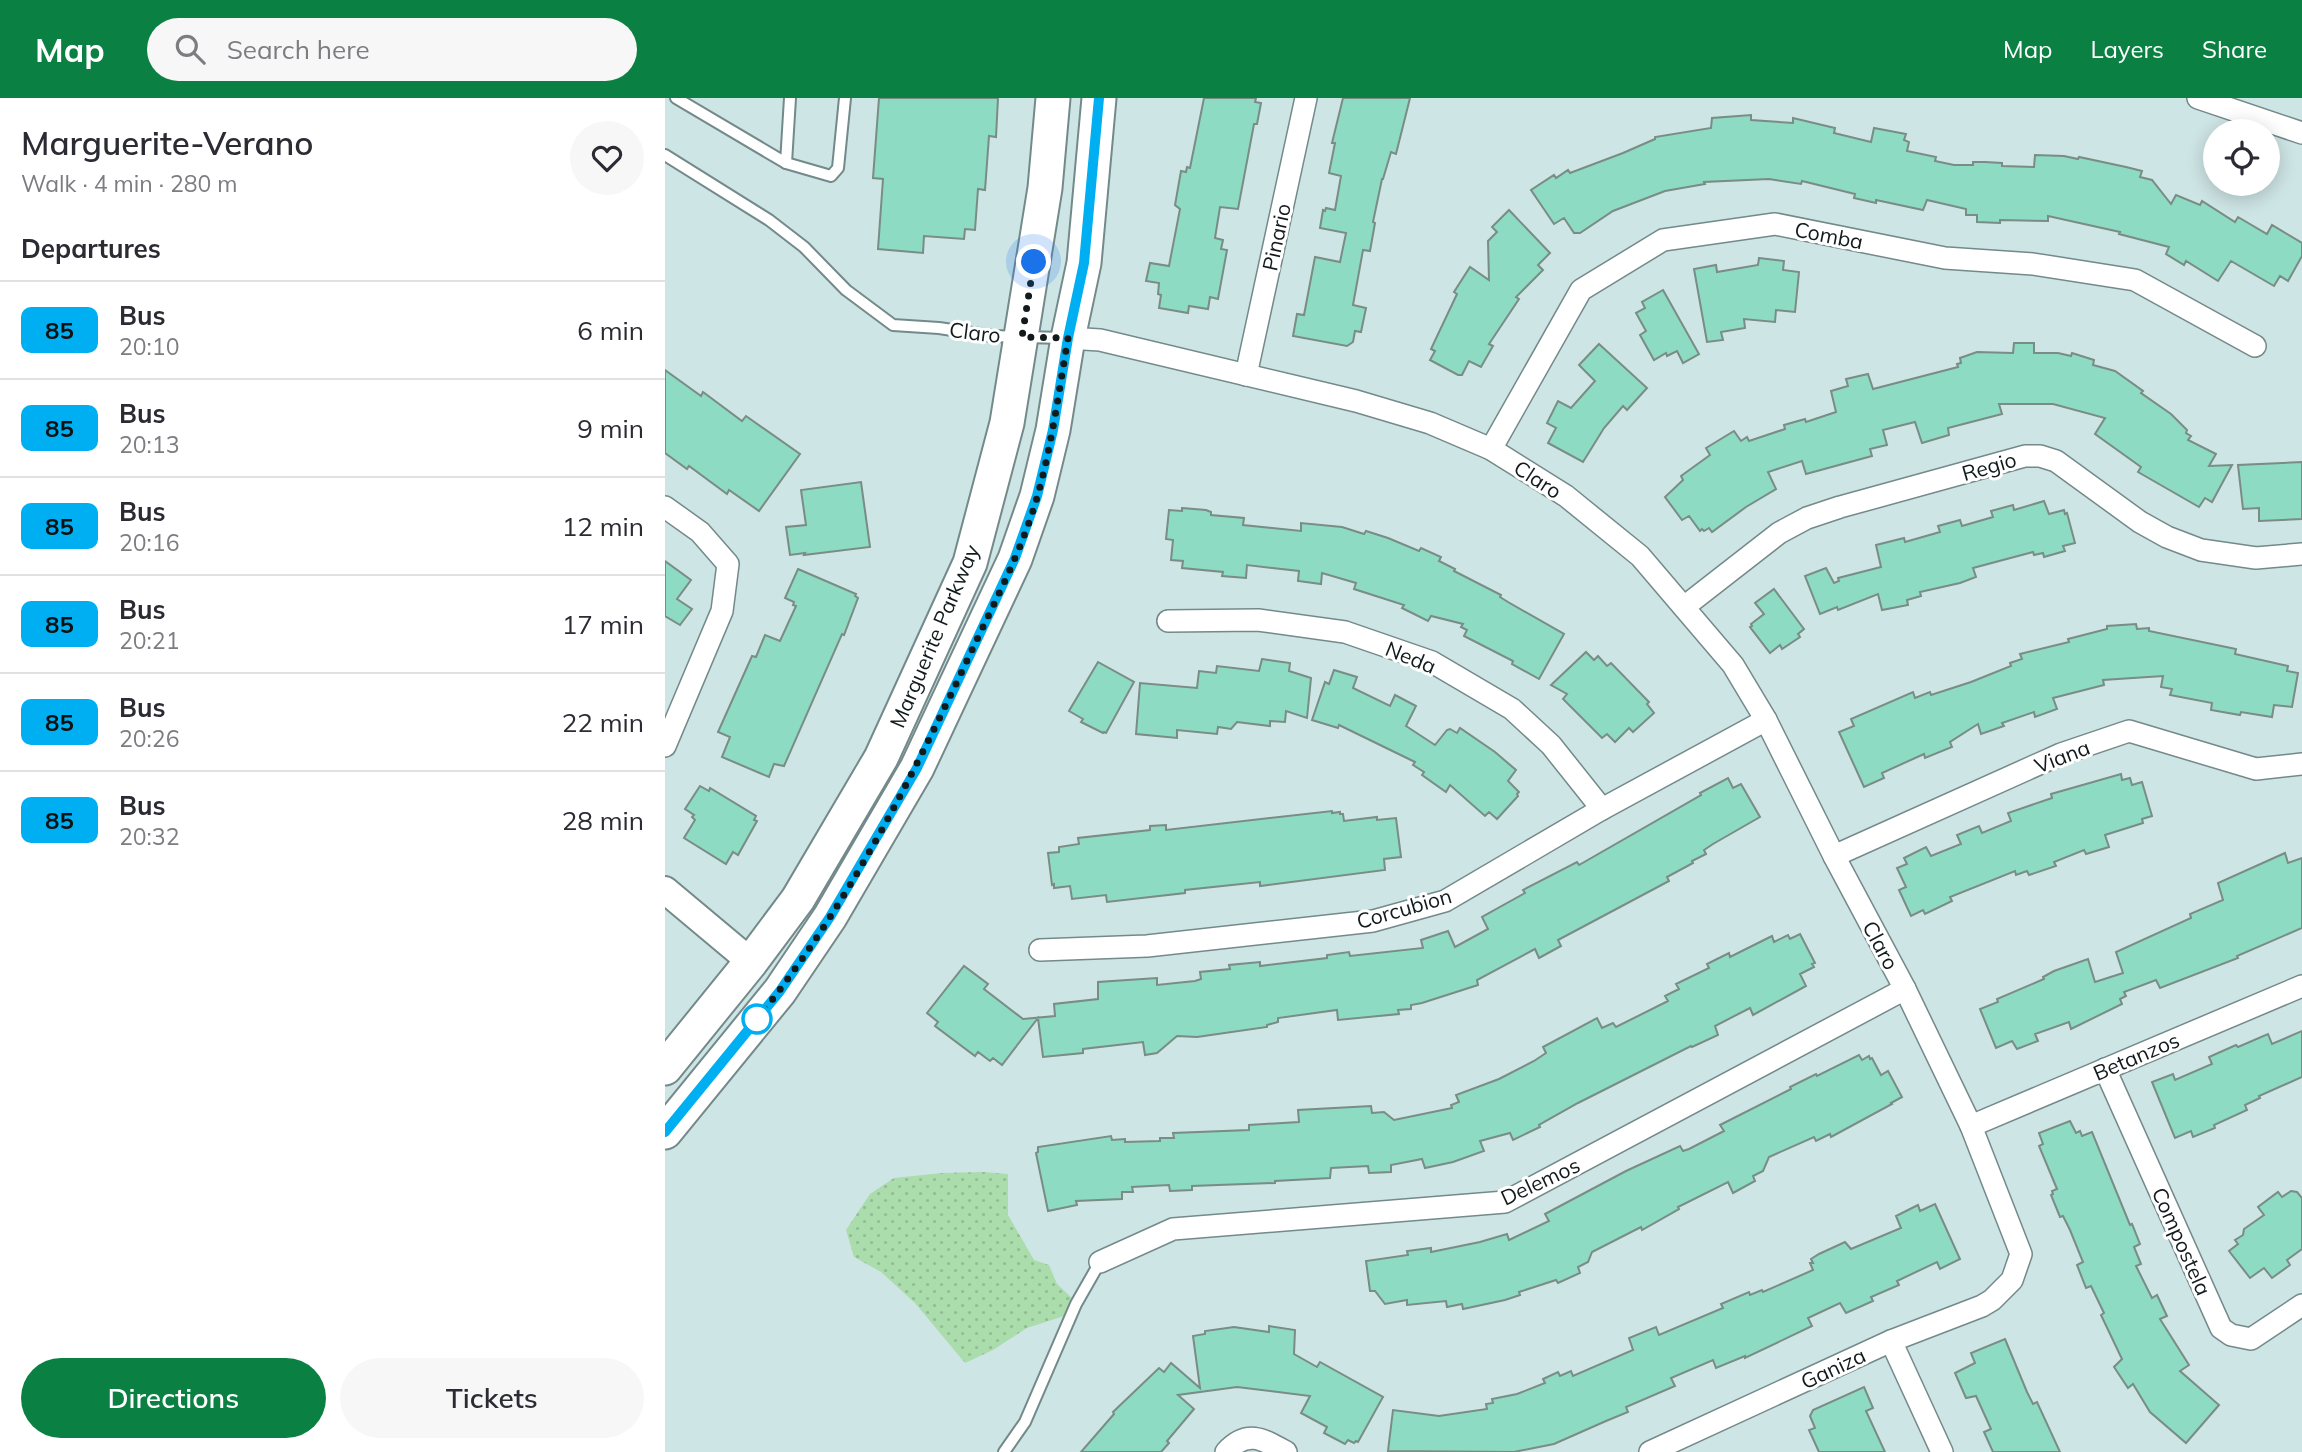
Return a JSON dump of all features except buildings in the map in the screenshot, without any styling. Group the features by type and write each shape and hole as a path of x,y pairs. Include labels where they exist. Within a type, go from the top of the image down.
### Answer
{"main road":[{"name":"Marguerite Parkway","path":"665,1068 799,899 881,758 970,563 1007,423 1045,188 1053,98"},
{"name":"Marguerite Parkway","path":"665,1132 780,991 830,917 917,768 1015,558 1037,496 1053,430 1084,263 1099,98"}],"street":[{"name":"Pinario","path":"1246,375 1306,98"},
{"path":"2198,98 2302,133"},
{"name":"Comba","path":"1491,449 1581,290 1663,240 1775,224 1945,258 2033,264 2135,280 2255,346"},
{"name":"Claro","path":"1068,338 1100,340 1356,401 1430,423 1491,449 1566,496 1640,556 1733,665 1766,720 1905,989 1971,1126 2021,1254 2012,1280"},
{"name":"Regio","path":"1684,607 1779,533 1807,519 1840,507 2025,456 2040,456 2056,461 2140,522 2167,537 2201,550 2256,558 2302,554"},
{"path":"665,507 700,532 728,564 722,611 665,746"},
{"name":"Neda","path":"1168,621 1258,620 1345,632 1432,662 1512,709 1551,746 1602,809"},
{"name":"Corcubion","path":"1040,950 1147,946 1373,921 1445,901 1602,809 1766,720"},
{"name":"Viana","path":"1834,856 2061,754 2129,731 2256,769 2302,764"},
{"path":"665,890 751,962"},
{"name":"Betanzos","path":"1971,1126 2302,986"},
{"name":"Delemos","path":"1100,1262 1173,1229 1505,1202 1905,989"},
{"name":"Compostela","path":"2105,1069 2221,1328 2231,1335 2251,1339 2302,1305"},
{"name":"Ganiza","path":"1650,1452 1891,1341 1982,1306 2012,1280"},
{"path":"1891,1341 1942,1452"},
{"path":"1226,1452 1241,1440 1257,1438 1286,1452"}],"lane":[{"path":"676,98 786,163 831,176 838,167 845,98"},
{"path":"786,163 790,98"},
{"name":"Claro","path":"665,155 769,220 804,247 846,290 893,325 992,336 1068,338"},
{"path":"1005,1452 1024,1422 1076,1304 1100,1262"}],"green space":[{"path":"983,1172 1008,1174 1008,1215 1034,1260 1049,1265 1057,1284 1072,1298 1064,1316 1027,1328 993,1350 965,1363 915,1303 881,1272 854,1257 846,1230 870,1194 894,1178"}],"bus line":[{"name":"85","path":"665,1132 780,991 830,917 917,768 1015,558 1037,496 1053,430 1084,263 1099,98"}],"route":[{"path":"757,1019 780,991 830,917 917,768 1015,558 1037,496 1053,430 1068,338 1022,337 1034,262"}]}
